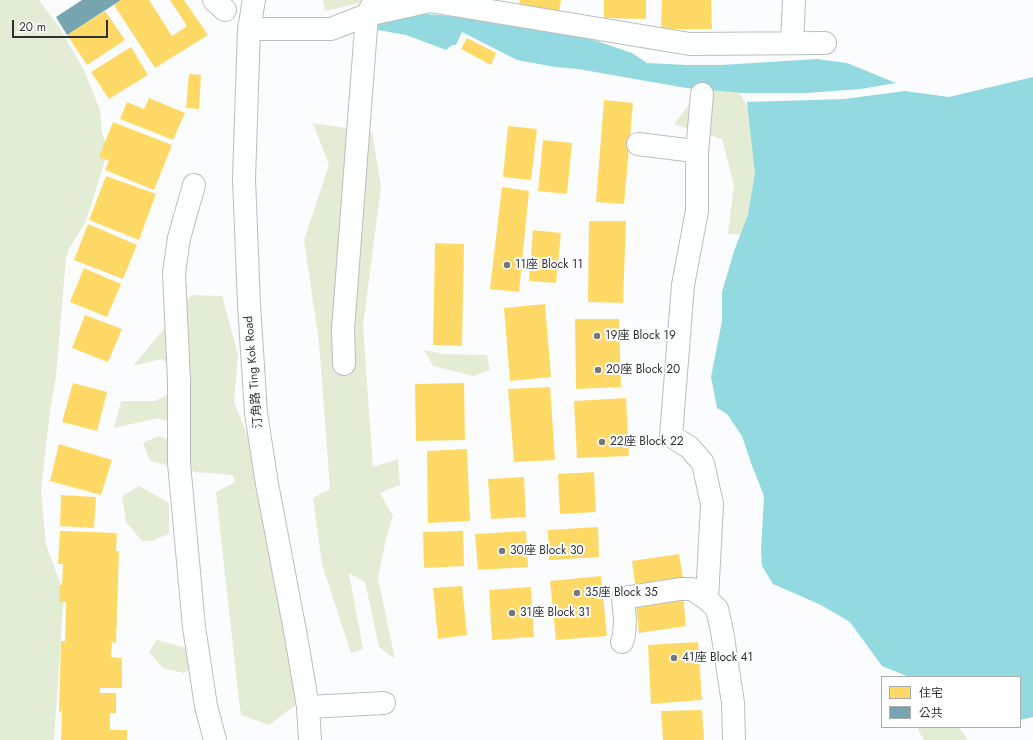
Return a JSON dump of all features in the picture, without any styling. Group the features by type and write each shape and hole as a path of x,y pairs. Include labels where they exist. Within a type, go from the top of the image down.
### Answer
{"main road":[{"name":"汀角路 Ting Kok Road","path":"254,0 249,28 244,179 249,304 256,413 267,484 308,707 310,740"},
{"path":"792,43 794,0"},
{"path":"249,28 331,29 371,7 430,1 690,44 825,43"},
{"path":"344,364 342,330 371,7"},
{"path":"702,94 697,153 697,211 683,285 671,436 689,448 703,463 712,504 707,598"},
{"path":"638,144 686,150 697,153"},
{"path":"194,185 179,238 174,273 179,381 178,463 194,627 206,706 215,740"},
{"path":"622,642 625,619 623,598 680,589 692,589 707,598 717,609 722,631 732,703 734,740"},
{"path":"308,707 384,703"}],"green space":[{"path":"0,0 39,0 59,27 84,70 100,110 102,132 108,151 86,221 69,249 66,258 56,377 50,411 41,490 46,545 64,593 54,740 0,740"},
{"path":"323,0 373,0 325,11"},
{"path":"713,73 734,82 771,150 756,235 728,234 734,185 722,139 674,124"},
{"path":"313,123 372,132 381,187 363,326 373,467 398,459 400,485 380,493 393,516 386,539 378,578 395,659 379,647 365,582 349,573 363,649 351,653 322,564 313,498 330,489 319,342 304,240 329,165"},
{"path":"192,295 222,296 238,355 234,401 285,535 317,691 269,725 241,715 216,492 235,482 233,475 196,472 150,461 143,443 158,436 185,444 185,427 158,418 114,428 121,401 155,401 187,385 162,359 133,366"},
{"path":"424,350 444,354 487,355 490,370 473,376 433,366"},
{"path":"139,486 169,503 169,534 152,541 142,541 126,522 122,496"},
{"path":"157,640 190,649 197,665 184,673 163,668 149,652"},
{"path":"919,728 960,728 968,740 924,740 918,730"}],"water":[{"path":"405,12 472,18 591,39 632,53 647,63 721,65 817,59 847,63 896,83 861,89 807,93 743,93 686,88 517,60 462,32 456,45 452,45 446,50 406,35 372,29 376,16"},
{"path":"1033,77 1033,717 1021,720 1021,676 907,676 882,666 850,622 821,605 773,584 762,566 761,551 764,496 742,436 727,414 717,408 711,377 722,321 722,292 734,251 748,215 755,173 747,102 844,99 905,91 949,97"}],"building: 住宅":[{"path":"121,0 149,0 172,36 187,26 170,0 184,0 208,35 155,68 114,5"},
{"path":"520,0 561,0 559,12 519,5"},
{"path":"604,0 646,0 646,19 604,18"},
{"path":"662,0 711,0 712,29 661,29"},
{"path":"105,11 125,40 87,65 67,35"},
{"path":"467,38 496,53 491,65 461,49"},
{"path":"131,47 148,75 109,99 91,72"},
{"path":"189,74 201,75 199,109 186,108"},
{"path":"149,98 185,113 173,140 120,119 127,102 144,109"},
{"path":"604,100 633,103 624,204 596,202"},
{"path":"113,122 172,145 154,190 105,170 109,161 99,157"},
{"path":"508,126 537,129 531,180 503,177"},
{"path":"543,140 572,143 567,194 538,191"},
{"path":"106,176 156,194 139,240 89,220"},
{"path":"502,187 529,191 519,292 490,289"},
{"path":"589,221 626,221 623,303 588,302"},
{"path":"88,224 137,245 123,279 74,260"},
{"path":"533,230 561,233 556,283 529,281"},
{"path":"435,243 464,244 462,346 433,345"},
{"path":"84,268 121,284 107,317 70,302"},
{"path":"545,304 551,377 510,381 504,308"},
{"path":"85,315 122,329 108,362 72,348"},
{"path":"575,319 619,319 621,387 576,389"},
{"path":"73,383 107,392 97,431 62,422"},
{"path":"464,383 465,440 416,441 415,384"},
{"path":"550,387 555,460 514,462 508,389"},
{"path":"626,398 629,456 577,458 574,401"},
{"path":"59,444 112,460 101,495 50,481"},
{"path":"467,449 470,521 428,523 427,451"},
{"path":"594,472 596,512 560,514 558,474"},
{"path":"524,477 526,517 491,519 488,479"},
{"path":"61,495 96,497 94,528 60,526"},
{"path":"598,527 599,557 549,560 548,530"},
{"path":"60,531 117,533 116,551 119,551 116,643 112,642 111,657 122,658 122,688 100,688 100,693 116,693 116,713 110,713 110,730 127,730 127,740 61,740 62,711 59,712 61,641 65,641 66,602 59,602 60,585 62,585 63,564 58,564"},
{"path":"463,531 464,566 424,568 423,532"},
{"name":"30座 Block 30","path":"526,531 528,567 478,570 475,534"},
{"path":"679,554 684,583 636,591 632,561"},
{"path":"601,576 607,636 556,640 550,581"},
{"path":"462,586 467,635 438,639 433,588"},
{"name":"31座 Block 31","path":"531,587 534,637 492,640 489,590"},
{"path":"683,595 686,626 639,633 636,603"},
{"path":"698,642 702,700 651,704 648,645"},
{"path":"702,710 704,740 663,740 661,711"}],"building: 公共":[{"path":"82,0 121,0 67,35 56,17"}],"place":[{"name":"11座 Block 11","path":"507,265"},
{"name":"19座 Block 19","path":"597,336"},
{"name":"20座 Block 20","path":"598,370"},
{"name":"22座 Block 22","path":"602,442"},
{"name":"30座 Block 30","path":"502,551"},
{"name":"35座 Block 35","path":"577,593"},
{"name":"31座 Block 31","path":"512,613"},
{"name":"41座 Block 41","path":"674,658"}]}
